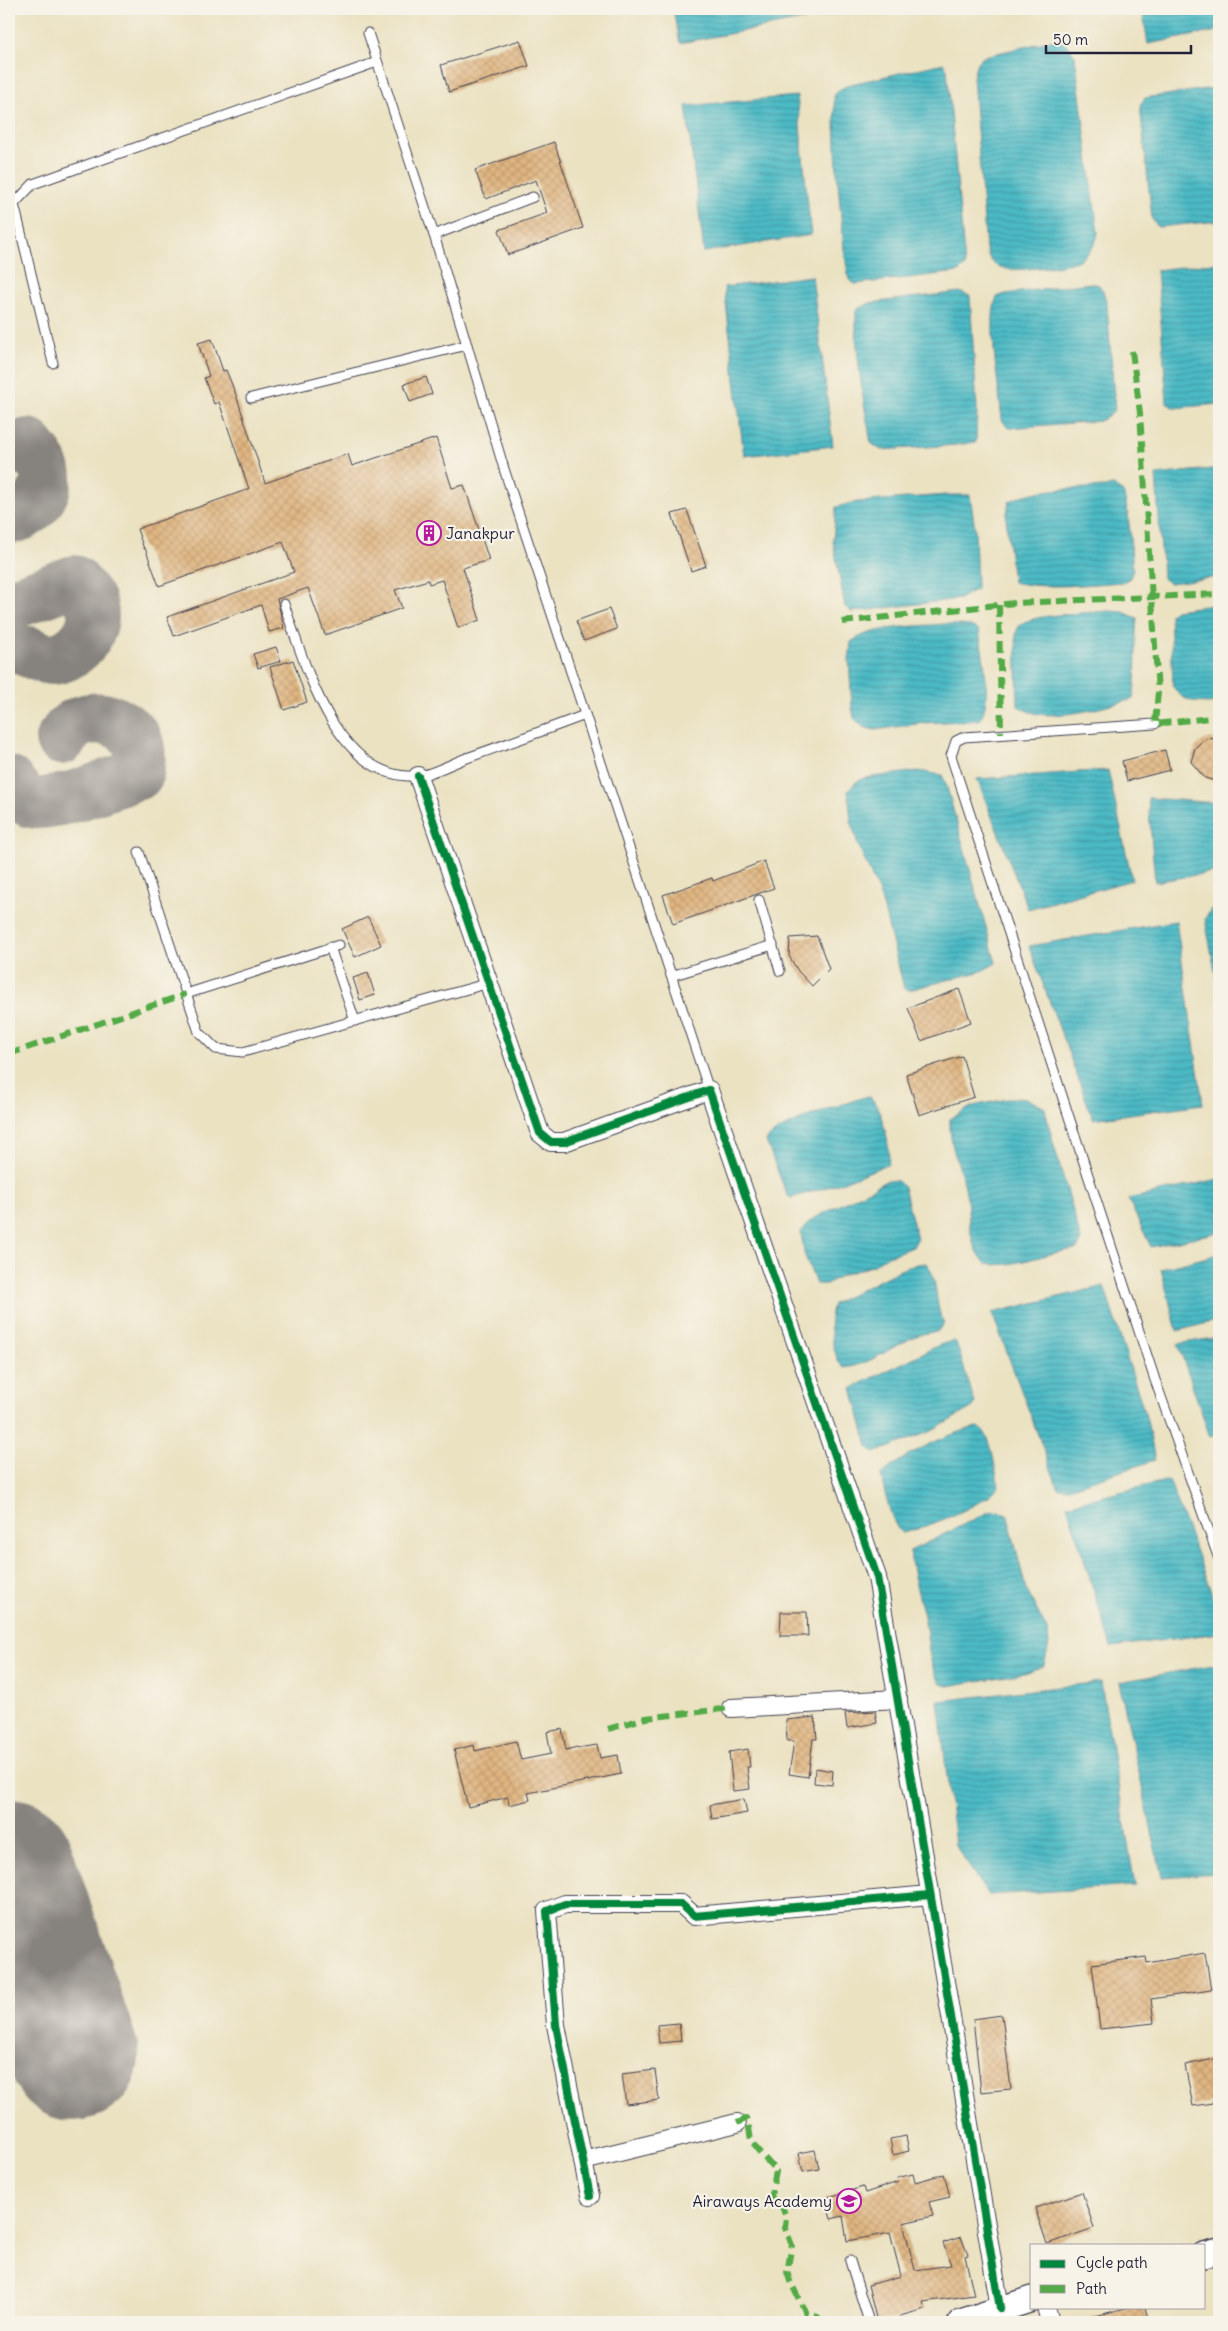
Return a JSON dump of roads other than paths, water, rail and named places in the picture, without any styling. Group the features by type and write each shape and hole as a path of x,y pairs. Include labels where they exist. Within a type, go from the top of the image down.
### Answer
{"main road":[{"path":"1206,2254 1219,2251"},
{"path":"961,2322 1030,2300"}],"street":[{"path":"418,776 540,1133 551,1142 564,1142 709,1090 877,1577 1000,2308"},
{"path":"731,1708 898,1699"},
{"path":"590,2196 556,2025 547,1911 565,1904 681,1904 694,1916 930,1895"},
{"path":"583,2161 737,2123"},
{"path":"1046,2308 1050,2322"}],"lane":[{"path":"368,33 434,235 508,481 709,1090"},
{"path":"53,363 14,204 33,184 377,62"},
{"path":"434,235 534,197"},
{"path":"250,398 467,345"},
{"path":"284,604 307,670 327,714 358,756 382,772 418,776 585,715"},
{"path":"1155,724 964,737 956,741 951,756 1155,1380 1219,1559"},
{"path":"139,852 199,1032 216,1049 243,1052 489,983"},
{"path":"759,900 780,971"},
{"path":"186,994 335,946 355,1021"},
{"path":"671,976 773,946"},
{"path":"850,2261 870,2322"}],"water":[{"path":"673,9 862,9 680,43"},
{"path":"1142,9 1216,9 1217,31 1148,44"},
{"path":"1049,41 1058,41 1065,44 1075,56 1098,233 1092,248 1079,260 1039,268 1005,269 992,262 986,249 973,77 977,62 985,56"},
{"path":"944,63 947,69 965,266 959,272 855,284 849,280 844,250 837,172 834,96 840,89 851,84"},
{"path":"1219,87 1219,221 1158,227 1152,219 1140,105 1145,98"},
{"path":"797,96 811,235 704,252 686,106"},
{"path":"1219,262 1219,404 1174,408 1167,403 1157,270"},
{"path":"812,276 833,446 744,456 724,287"},
{"path":"1090,283 1099,285 1107,304 1115,409 1109,416 1099,421 1008,428 1002,420 993,338 994,307 997,297 1005,294"},
{"path":"960,292 970,296 977,408 976,442 881,450 871,443 862,393 858,360 856,310 870,303"},
{"path":"1219,468 1219,577 1169,583 1163,578 1156,475"},
{"path":"1114,486 1123,492 1128,513 1133,570 1130,578 1123,582 1068,586 1040,586 1013,582 1006,519 1009,502 1032,493 1045,491"},
{"path":"970,495 975,529 977,589 959,599 852,612 845,607 833,541 836,507 857,502"},
{"path":"1219,604 1219,702 1205,703 1193,701 1181,696 1173,686 1170,614 1175,610"},
{"path":"1108,611 1123,612 1137,618 1133,699 1091,710 1058,715 1029,712 1018,706 1016,634 1020,625 1038,618 1050,616"},
{"path":"946,624 970,626 979,630 986,677 986,702 979,720 923,723 875,730 863,727 854,718 852,707 849,660 851,642 860,637 883,630"},
{"path":"1108,770 1132,880 1028,909 977,779"},
{"path":"918,771 942,775 946,784 996,963 982,971 909,990 904,988 881,898 857,842 851,820 848,791 856,782 865,778"},
{"path":"1148,798 1219,803 1219,871 1155,882"},
{"path":"1219,908 1219,992 1205,919 1211,909"},
{"path":"1176,921 1203,1104 1093,1119 1029,946"},
{"path":"868,1096 873,1100 881,1116 887,1138 888,1164 841,1183 791,1198 787,1195 766,1141 773,1134 797,1121"},
{"path":"1012,1098 1028,1099 1045,1108 1081,1242 1077,1249 1009,1264 986,1264 979,1255 972,1237 965,1187 951,1138 950,1119 973,1106"},
{"path":"1219,1179 1219,1232 1151,1247 1128,1199"},
{"path":"888,1180 898,1181 904,1187 917,1239 913,1247 885,1257 874,1265 842,1275 826,1284 816,1284 804,1253 801,1232 811,1220"},
{"path":"1219,1254 1219,1320 1177,1331 1161,1269"},
{"path":"926,1263 933,1276 939,1309 944,1323 937,1332 913,1337 868,1361 844,1368 836,1356 832,1338 831,1310 833,1304 900,1270"},
{"path":"1104,1286 1147,1420 1155,1460 1069,1488 1058,1488 992,1313"},
{"path":"1219,1337 1219,1434 1210,1437 1178,1344"},
{"path":"952,1341 956,1342 975,1403 973,1407 932,1431 874,1453 868,1447 852,1388 939,1345"},
{"path":"978,1427 987,1436 990,1444 999,1485 983,1500 955,1515 902,1533 892,1516 881,1476 889,1468 926,1446 940,1439"},
{"path":"1169,1480 1219,1613 1219,1633 1111,1647 1067,1505"},
{"path":"999,1511 1008,1516 1026,1589 1047,1630 1049,1643 1044,1666 1030,1672 948,1686 941,1684 936,1676 931,1660 910,1551 989,1512"},
{"path":"1219,1664 1219,1873 1162,1877 1119,1682"},
{"path":"1101,1682 1135,1886 988,1895 955,1845 938,1701"}],"place":[{"name":"Janakpur","path":"429,533"},
{"name":"Airaways Academy","path":"849,2201"}]}
